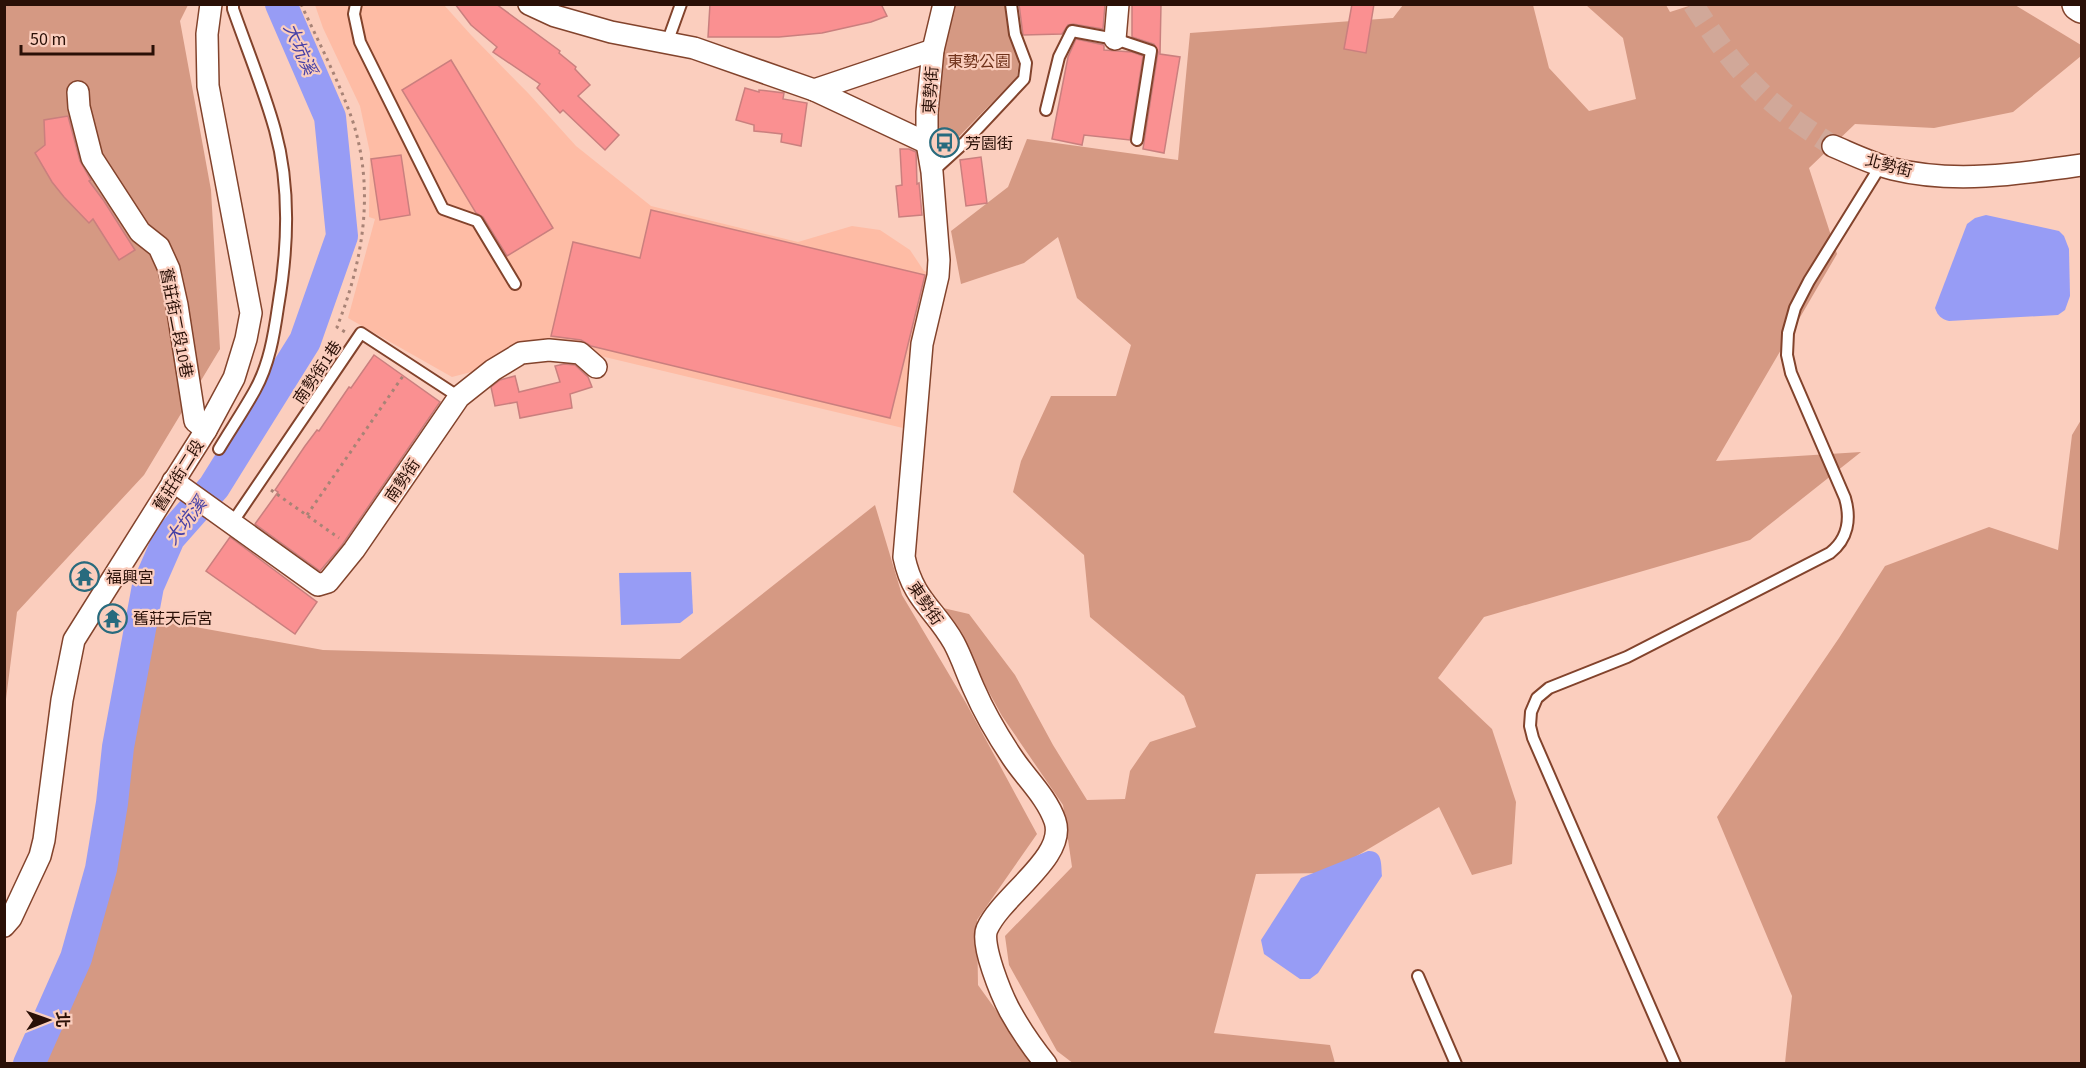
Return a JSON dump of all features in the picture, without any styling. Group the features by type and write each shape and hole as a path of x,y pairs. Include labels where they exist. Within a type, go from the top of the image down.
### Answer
{"street":[{"name":"舊莊街二段","path":"7,922 40,856 45,840 62,700 74,640 180,486 234,378 246,339 251,313 208,86 207,34 211,4"},
{"path":"529,4 566,20 611,32 694,48 814,90 927,142"},
{"name":"東勢街","path":"944,4 933,50 927,104 927,142 932,172 939,260 938,276 922,344 904,557 908,576 918,596 952,640 974,690 1011,756 1046,804 1055,822 1056,842 1047,858 1007,899 987,930 986,936 988,951 1005,1000 1046,1064"},
{"path":"1115,39 1118,4"},
{"path":"814,90 933,50"},
{"name":"舊莊街二段10巷","path":"78,92 79,107 92,158 140,232 159,247 169,269 177,305 195,421 206,430"},
{"name":"北勢街","path":"1833,146 1881,165 1912,173 1947,176 2027,173 2082,165"},
{"name":"南勢街","path":"226,519 318,585 328,582 354,549 459,397 493,370 521,353 568,351 580,353 596,367"},
{"path":"180,486 226,519"}],"lane":[{"path":"219,448 255,390 265,367 273,337 285,264 287,213 283,172 275,130 233,4"},
{"path":"356,4 354,14 360,42 443,209 477,221 515,284"},
{"path":"667,43 681,4"},
{"path":"932,172 965,142 1024,79 1026,63 1015,34 1011,4"},
{"path":"1046,111 1059,57 1072,31 1115,39 1151,51 1137,140"},
{"path":"1675,1064 1533,738 1530,726 1531,712 1537,699 1549,688 1627,657 1830,554 1839,546 1848,524 1849,511 1791,373 1787,355 1788,333 1809,280 1881,165"},
{"name":"南勢街1巷","path":"226,519 260,482 362,333 459,397"},
{"path":"1419,976 1456,1064"}],"path":[{"path":"301,4 346,104 362,162 365,204 362,245 354,281 337,327 357,340"},
{"path":"307,515 411,366"},
{"path":"260,482 354,549"}],"shaded area":[{"path":"315,5 444,5 576,146 651,206 798,242 852,226 880,230 910,250 924,271 934,274 903,428 542,342 475,371 452,377 348,318 375,219 369,217 370,153 360,106 323,28"}],"green space":[{"path":"1695,4 2015,5 2081,45 2081,56 2013,112 1934,128 1855,124 1809,168 1837,254 1716,461 1861,452 1750,540 1484,617 1438,678 1492,729 1516,802 1512,864 1472,875 1439,807 1328,873 1256,874 1214,1033 1330,1045 1335,1063 1074,1064 1057,1051 1009,965 1005,936 1072,867 1063,805 1002,716 943,608 969,614 1015,675 1053,745 1087,800 1125,799 1130,771 1150,742 1196,727 1184,696 1090,617 1084,555 1013,492 1021,461 1051,396 1116,396 1131,345 1077,298 1058,237 1024,263 961,284 951,231 1008,187 1027,139 1178,160 1190,33 1393,18 1403,5 1533,5 1549,68 1589,111 1636,99 1623,38 1586,5 1666,5 1670,12"},
{"path":"5,5 188,5 180,21 211,190 220,349 144,475 17,612 5,707"},
{"name":"東勢公園","path":"953,5 1006,5 1007,25 1019,61 1017,77 937,159 933,125 942,55"},
{"path":"2081,420 2081,1063 1785,1063 1792,996 1717,817 1839,638 1885,566 1989,527 2058,550 2072,435"},
{"path":"875,505 902,595 966,703 1037,834 977,920 978,985 1034,1063 45,1064 68,1003 115,780 135,616 323,650 680,659"}],"water":[{"path":"1986,215 2059,231 2064,236 2069,249 2070,296 2065,310 2058,315 1949,321 1939,315 1935,308 1967,224 1975,218"},
{"path":"691,572 693,613 680,623 621,625 619,573"},
{"path":"1373,851 1379,856 1382,876 1318,973 1310,979 1300,979 1264,954 1261,940 1301,878"}],"building":[{"path":"455,4 496,4 560,51 559,53 576,67 575,69 590,85 578,96 619,135 605,150 563,110 560,113 537,88 540,84 493,52 497,47 471,25"},
{"path":"710,4 881,4 887,16 822,33 779,37 708,37"},
{"path":"1019,4 1105,4 1103,29 1073,24 1068,25 1062,34 1023,35"},
{"path":"1132,4 1161,4 1160,54 1180,57 1164,153 1143,149 1158,52 1154,44 1132,37"},
{"path":"1352,4 1374,4 1366,53 1344,49"},
{"path":"1076,39 1104,45 1104,50 1132,52 1143,56 1130,140 1084,135 1082,145 1052,139 1068,57"},
{"path":"451,60 553,228 507,256 483,217 476,213 402,90"},
{"path":"745,88 759,92 759,90 784,93 783,99 807,103 801,146 781,142 782,134 754,131 754,125 736,120"},
{"path":"68,116 80,161 91,180 89,181 135,250 119,260 93,219 89,223 64,197 35,153 45,145 44,120"},
{"path":"900,149 916,152 917,184 919,183 922,215 899,217 896,186 902,185"},
{"path":"401,155 410,215 380,220 371,159"},
{"path":"981,157 987,203 966,206 960,160"},
{"path":"651,210 925,275 890,418 591,346 581,340 551,336 573,242 640,258"},
{"path":"374,355 440,402 342,545 320,571 255,524 278,492 275,490 305,446 317,430 319,431"},
{"path":"575,365 588,377 592,387 570,394 572,408 520,418 517,402 495,406 491,387 500,380 515,376 519,392 560,382 555,366"},
{"path":"230,537 317,602 295,634 206,571"},
{"name":"福興宮","path":"84,562 97,569 86,591 72,585"},
{"name":"舊莊天后宮","path":"109,608 125,616 118,630 100,622"}],"waterway":[{"name":"大坑溪","path":"29,1064 76,958 101,869 118,747 148,586 169,538 214,487 305,341 342,236 330,117 281,4"}],"tunnel":[{"path":"1693,4 1728,55 1761,92 1790,117 1833,146"}],"place":[{"name":"芳園街","path":"944,143"},
{"name":"福興宮","path":"85,577"},
{"name":"舊莊天后宮","path":"112,618"}]}
